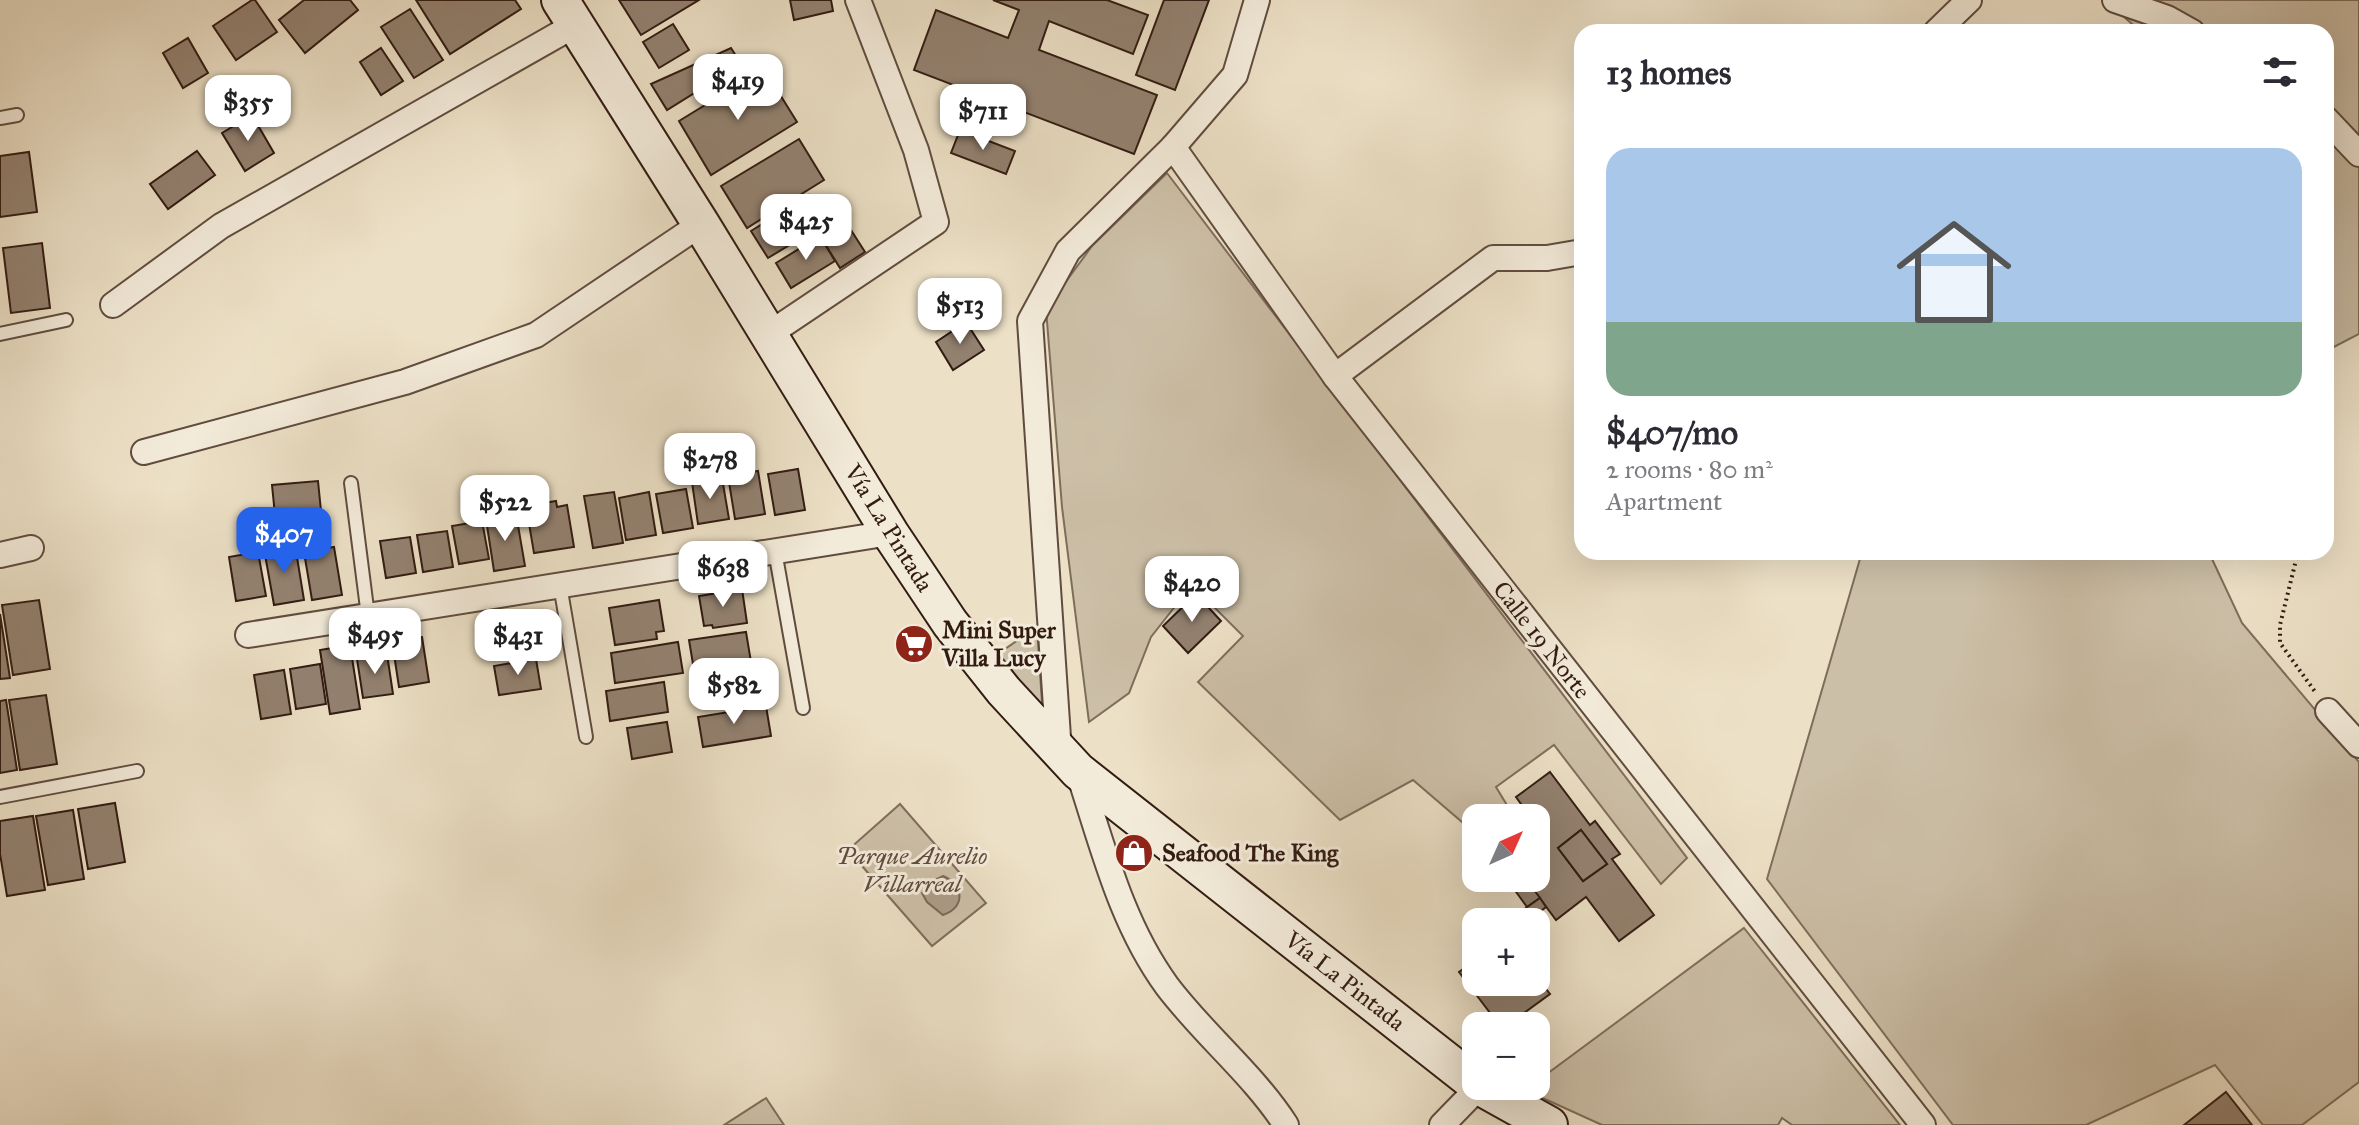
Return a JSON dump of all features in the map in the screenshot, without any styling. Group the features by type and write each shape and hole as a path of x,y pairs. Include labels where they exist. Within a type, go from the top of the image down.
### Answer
{"main road":[{"name":"Vía La Pintada","path":"568,13 890,533 950,623 1004,691 1069,762 1462,1072"},
{"name":"Vía La Pintada","path":"1505,1100 1549,1125"}],"street":[{"path":"769,334 936,222 916,150 858,0"},
{"path":"1257,0 1235,75 1173,147 1068,251 1030,321 1069,762 1120,902 1141,946 1169,988 1267,1097 1286,1125"},
{"path":"1944,24 1969,0"},
{"path":"2115,0 2178,24"},
{"path":"113,305 221,226 568,13"},
{"path":"2334,127 2359,154"},
{"name":"Calle 19 Norte","path":"1173,147 1335,376 1923,1125"},
{"path":"144,452 405,382 536,335 701,224"},
{"path":"1335,376 1493,258 1547,258 1574,253"},
{"path":"248,635 890,533"},
{"path":"0,555 31,548"},
{"path":"2328,711 2359,745"},
{"path":"1442,1125 1464,1100"}],"lane":[{"path":"0,118 17,115"},
{"path":"0,334 66,320"},
{"path":"351,483 368,616"},
{"path":"775,551 803,708"},
{"path":"560,585 586,737"},
{"path":"0,797 137,771"}],"path":[{"path":"2296,560 2280,625 2280,643 2328,711"}],"green space":[{"path":"2105,0 2359,0 2359,334 2334,347 2334,24 2132,24"},
{"path":"1167,173 1687,858 1661,884 1554,745 1496,787 1506,804 1462,804 1462,822 1413,780 1340,820 1198,682 1243,636 1192,585 1151,637 1129,693 1089,722 1062,507 1046,309 1092,246"},
{"path":"1860,560 2212,560 2242,623 2359,762 2359,1082 2302,1125 2263,1125 2215,1065 2086,1125 1953,1125 1767,879"},
{"path":"1037,627 1043,718 992,658"},
{"name":"Parque Aurelio Villarreal","path":"900,804 986,903 932,946 848,850"},
{"path":"1744,928 1900,1125 1792,1125 1782,1118 1778,1125 1602,1125 1547,1100 1550,1100 1550,1072"},
{"path":"766,1098 784,1125 724,1125"}],"shaded area":[{"path":"943,876 955,885 960,896 956,907 943,915 927,902 922,893 930,882"}],"building":[{"path":"252,0 277,32 236,60 213,26"},
{"path":"304,0 350,0 358,10 305,53 279,20"},
{"path":"416,0 515,0 521,9 450,54"},
{"path":"619,0 699,0 641,35"},
{"path":"790,0 831,0 833,11 794,20"},
{"path":"993,0 1107,0 1148,15 1133,54 1049,21 1039,50 1157,95 1134,154 914,70 936,10 1008,38 1019,10"},
{"path":"1164,0 1209,0 1175,90 1136,75"},
{"path":"410,9 443,60 414,78 381,27"},
{"path":"673,24 689,50 659,68 643,42"},
{"path":"188,38 208,73 183,88 163,53"},
{"path":"381,48 403,81 381,95 360,62"},
{"path":"731,48 741,64 667,110 651,84"},
{"path":"764,69 797,122 711,175 679,121"},
{"path":"252,115 274,153 245,171 222,133"},
{"path":"960,130 1015,151 1006,174 951,153"},
{"path":"799,139 824,180 747,228 721,186"},
{"path":"197,151 215,175 168,209 150,184"},
{"path":"29,152 37,212 0,217 0,156"},
{"path":"809,195 826,223 768,258 751,231"},
{"path":"842,216 865,252 840,268 817,231"},
{"path":"820,236 835,261 791,288 776,263"},
{"path":"42,243 50,308 11,313 3,248"},
{"path":"966,322 984,350 953,370 936,342"},
{"path":"798,469 805,510 775,515 768,474"},
{"path":"758,471 765,514 735,519 728,476"},
{"path":"722,478 729,519 698,524 692,482"},
{"path":"318,481 321,511 275,515 272,485"},
{"path":"686,489 693,528 663,533 656,494"},
{"path":"614,492 623,543 593,548 584,496"},
{"path":"649,492 656,535 626,540 619,498"},
{"path":"556,501 557,507 567,505 574,547 534,553 526,506"},
{"path":"516,514 525,566 494,571 486,519"},
{"path":"482,521 489,559 459,564 452,526"},
{"path":"447,531 453,567 423,572 417,535"},
{"path":"410,537 416,573 386,578 380,541"},
{"path":"295,545 304,600 274,605 264,549"},
{"path":"334,547 342,595 312,600 304,552"},
{"path":"258,552 266,596 236,601 229,557"},
{"path":"742,589 747,623 713,628 712,625 704,626 699,596"},
{"path":"1196,594 1221,621 1188,653 1163,626"},
{"path":"39,600 50,669 13,675 2,605"},
{"path":"659,600 664,631 656,632 657,639 615,645 609,608"},
{"path":"0,614 10,678 0,679"},
{"path":"529,621 534,651 491,657 486,627"},
{"path":"746,632 751,662 694,670 689,640"},
{"path":"422,637 429,682 399,687 392,641"},
{"path":"678,642 683,673 615,683 611,653"},
{"path":"350,645 360,709 330,714 320,650"},
{"path":"387,654 393,694 363,698 357,659"},
{"path":"536,659 541,689 499,695 494,666"},
{"path":"320,664 326,704 296,709 290,669"},
{"path":"770,668 775,698 721,706 716,676"},
{"path":"284,670 291,714 261,719 254,675"},
{"path":"664,682 668,712 610,721 606,691"},
{"path":"46,695 57,764 20,770 9,700"},
{"path":"6,700 17,770 0,773 0,701"},
{"path":"766,706 771,736 703,747 698,717"},
{"path":"667,722 672,752 632,759 627,728"},
{"path":"1550,772 1590,825 1595,821 1620,854 1612,859 1654,915 1619,941 1586,897 1556,920 1535,892 1550,892 1550,804 1521,804 1516,797","holes":["1581,830 1607,864 1583,881 1558,848"]},
{"path":"115,803 125,862 88,869 78,809"},
{"path":"73,810 84,879 48,885 36,816"},
{"path":"33,816 45,890 7,896 0,854 0,821"},
{"path":"1581,830 1607,864 1583,881 1558,848"},
{"path":"1516,892 1536,892 1540,898 1527,907"},
{"path":"1540,898 1546,907 1545,908 1526,908"},
{"path":"1477,996 1547,996 1525,1012 1489,1012"},
{"path":"2226,1092 2252,1125 2184,1125"}],"place":[{"name":"Mini Super Villa Lucy","path":"914,644"},
{"name":"Seafood The King","path":"1134,853"}]}
